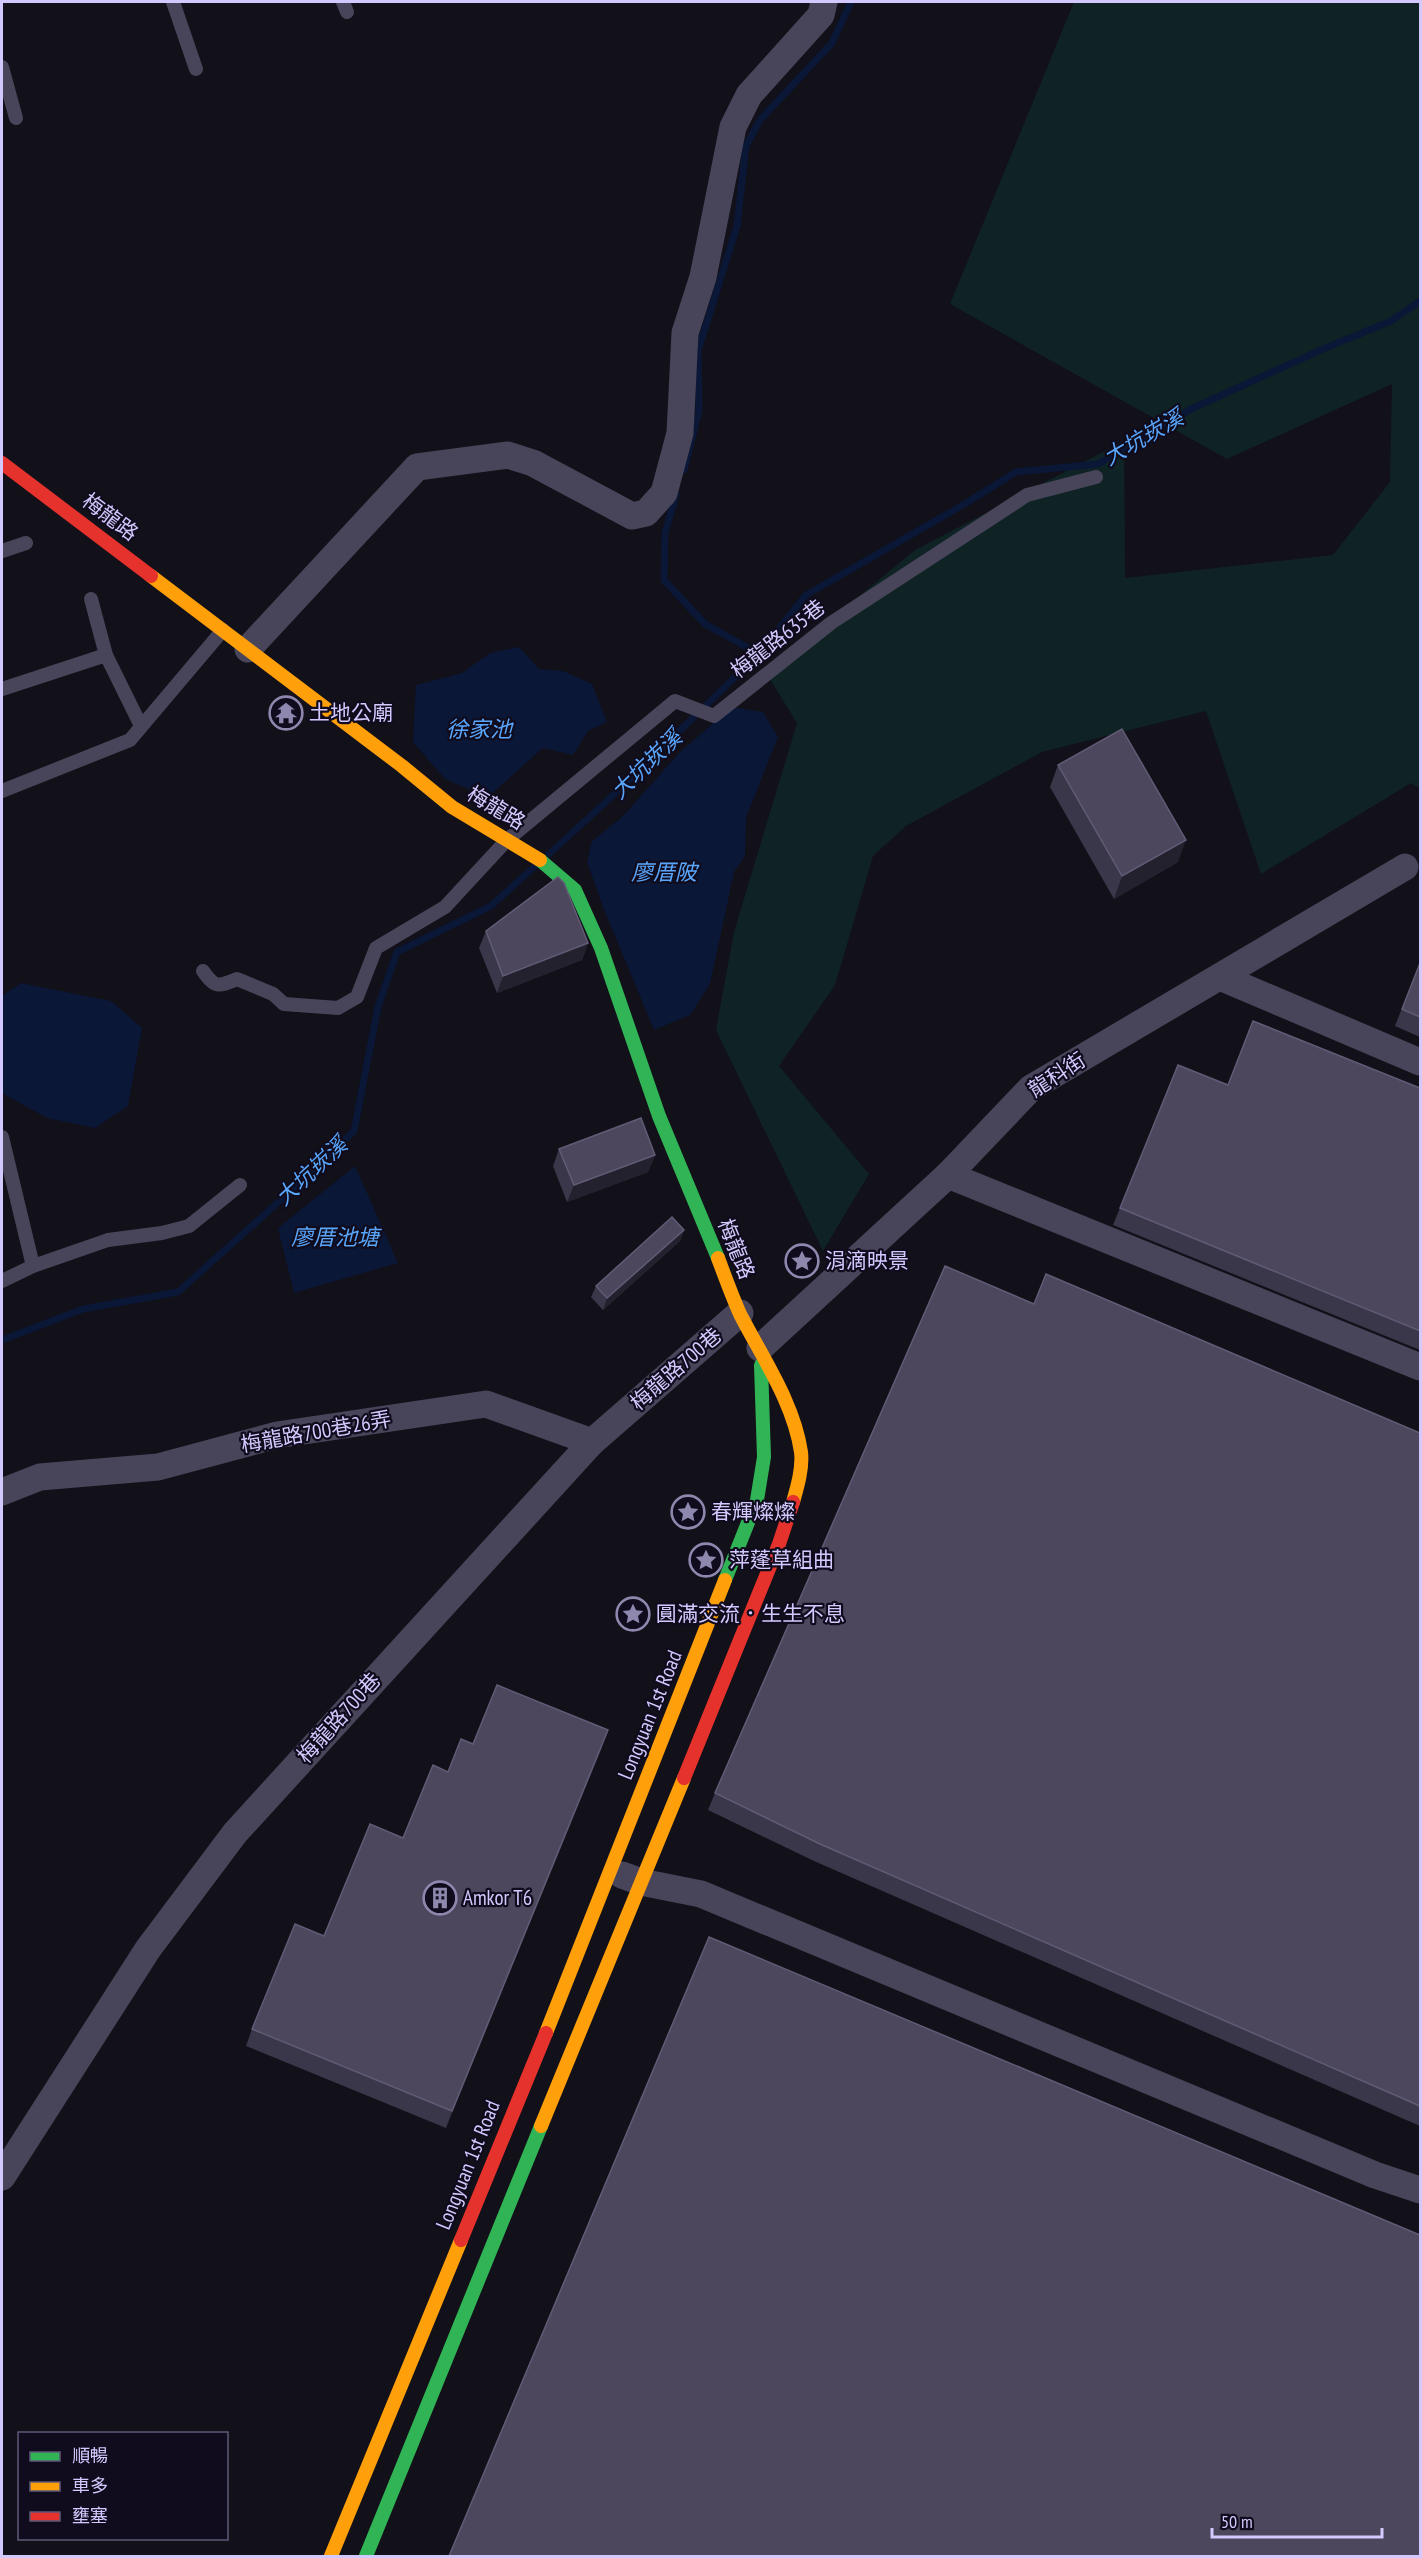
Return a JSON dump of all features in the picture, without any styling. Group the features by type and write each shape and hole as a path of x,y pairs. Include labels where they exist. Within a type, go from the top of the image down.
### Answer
{"street":[{"path":"248,649 417,467 508,454 533,463 632,516 646,513 664,493 680,433 685,333 703,277 733,127 749,95 821,15 824,2"},
{"name":"梅龍路","path":"2,463 402,766 452,807 548,865 575,890 601,948 659,1116 740,1313 760,1348"},
{"name":"龍科街","path":"760,1348 948,1175 1031,1089 1405,867"},
{"path":"1220,977 1420,1062"},
{"path":"948,1175 1420,1367"},
{"name":"梅龍路700巷","path":"5,2160 148,1950 235,1833 592,1442 740,1313"},
{"path":"366,2556 779,1544 797,1489 801,1454 792,1419 760,1348"},
{"name":"Longyuan 1st Road","path":"331,2556 610,1871 757,1500 764,1457 760,1348"},
{"name":"梅龍路700巷26弄","path":"2,1492 40,1477 158,1467 277,1435 486,1404 592,1442"},
{"path":"610,1871 640,1882 701,1894 1364,2170 1420,2190"}],"lane":[{"path":"173,2 196,69"},
{"path":"2,67 16,118"},
{"name":"梅龍路635巷","path":"203,971 212,983 221,986 237,979 273,994 284,1004 338,1008 357,997 376,948 445,907 507,840 675,701 714,716 831,623 1027,495 1096,477"},
{"path":"2,551 26,543"},
{"path":"91,599 106,655 141,726"},
{"path":"2,792 130,740 223,630"},
{"path":"2,689 106,655"},
{"path":"2,1137 33,1266"},
{"path":"2,1281 33,1266 108,1240 162,1233 189,1226 240,1185"}],"green space":[{"path":"1074,2 1420,2 1420,789 1411,783 1261,874 1206,711 1042,752 906,826 873,856 835,985 779,1066 869,1174 823,1251 716,1030 734,932 797,723 766,673 915,550 1124,441 1125,578 1333,555 1390,482 1392,384 1227,459 950,304"}],"water":[{"name":"徐家池","path":"519,647 539,669 563,671 592,684 607,722 588,731 573,755 543,748 488,797 445,779 413,742 416,685 462,673 490,653"},
{"name":"廖厝陂","path":"732,707 763,712 778,737 746,818 745,856 734,872 710,984 690,1015 654,1030 603,907 587,862 592,841 623,816 680,752"},
{"path":"21,983 111,1001 142,1028 128,1106 95,1128 47,1118 2,1093 2,996"},
{"name":"廖厝池塘","path":"355,1166 398,1263 294,1293 278,1228"}],"building":[{"path":"1122,729 1186,840 1122,876 1058,765"},
{"path":"558,877 564,883 588,943 503,976 486,931"},
{"path":"1420,963 1420,1017 1402,1009"},
{"path":"1253,1021 1420,1088 1420,1331 1120,1208 1178,1065 1228,1085"},
{"path":"641,1118 655,1155 574,1185 559,1149"},
{"path":"672,1217 684,1230 607,1298 596,1286"},
{"path":"945,1266 1034,1304 1046,1274 1420,1433 1420,2106 820,1844 715,1793"},
{"name":"Amkor T6","path":"497,1685 608,1730 452,2111 252,2029 295,1924 324,1936 370,1824 403,1838 433,1765 448,1772 461,1739 473,1744"},
{"path":"709,1937 1420,2235 1420,2556 449,2556"}],"waterway":[{"path":"684,470 699,411 698,351 737,226 746,146 760,120 832,43 851,2"},
{"name":"大坑崁溪","path":"549,854 759,654 806,595 1016,472 1098,464 1191,409 1391,321 1420,301"},
{"path":"676,495 665,533 664,580 705,624 759,654"},
{"name":"大坑崁溪","path":"2,1340 83,1309 178,1292 311,1173 354,1131 378,1007 397,952 491,906 534,867"}],"traffic: fast":[{"path":"540,860 575,890 601,948 659,1116 718,1258"},
{"path":"725,1580 757,1500 764,1457 761,1365"},
{"path":"366,2556 541,2126"}],"traffic: slow":[{"path":"151,576 402,766 452,807 540,860"},
{"path":"718,1258 740,1314 792,1416 801,1452 799,1478 793,1502"},
{"path":"546,2033 725,1580"},
{"path":"541,2126 684,1778"},
{"path":"331,2556 461,2240"}],"traffic: jam":[{"path":"2,463 151,576"},
{"path":"684,1778 779,1544 793,1502"},
{"path":"461,2240 546,2033"}],"place":[{"name":"土地公廟","path":"286,713"},
{"name":"涓滴映景","path":"802,1261"},
{"name":"春輝燦燦","path":"688,1512"},
{"name":"萍蓬草組曲","path":"706,1560"},
{"name":"圓滿交流．生生不息","path":"633,1614"},
{"name":"Amkor T6","path":"440,1898"}]}
